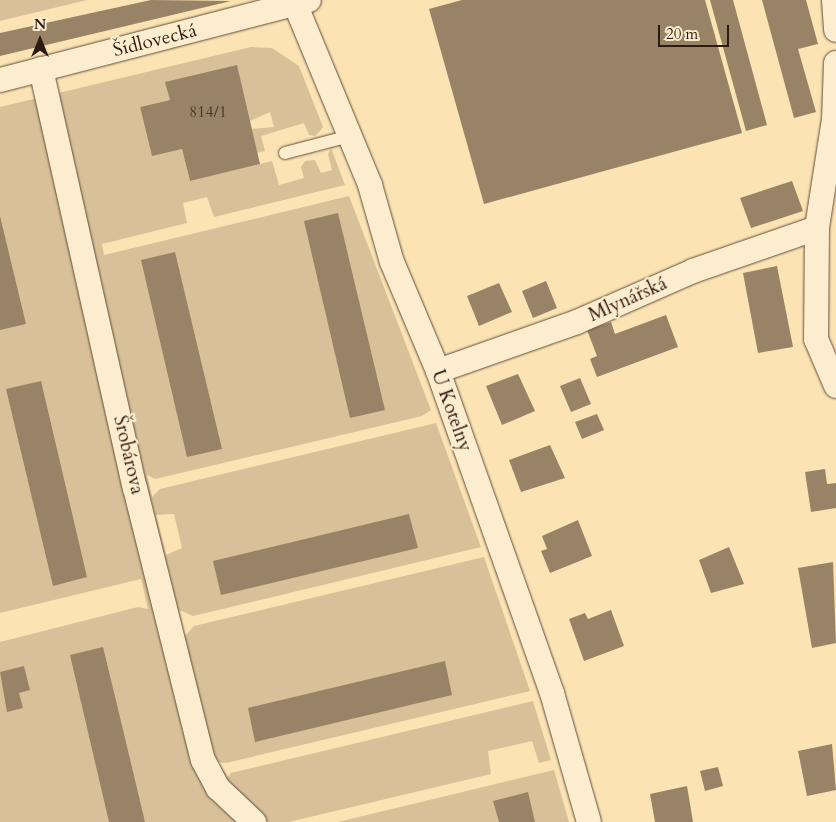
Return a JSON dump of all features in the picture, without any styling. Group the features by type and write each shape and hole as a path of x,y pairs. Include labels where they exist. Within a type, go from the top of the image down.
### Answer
{"street":[{"path":"834,0 836,30"},
{"name":"Šídlovecká","path":"0,80 303,3"},
{"name":"U Kotelny","path":"303,3 350,136 370,185 392,262 438,371 552,693 588,822"},
{"path":"836,63 834,119 817,228 816,339 836,386"},
{"name":"Šrobárova","path":"41,69 135,488 202,760 218,788 254,822"},
{"name":"Mlynářská","path":"438,371 577,322 693,271 817,228"}],"lane":[{"path":"285,153 350,136"}],"shaded area":[{"path":"0,0 87,0 0,21"},
{"path":"251,47 272,48 299,66 323,127 315,136 309,135 304,123 261,136 265,151 257,153 251,129 274,127 270,112 250,121 166,83 170,100 140,107 152,155 182,149 190,181 272,161 279,185 304,178 301,167 305,161 315,160 321,173 332,170 328,154 331,148 345,185 214,217 207,197 183,203 187,223 102,244 104,255 349,196 431,410 422,416 155,479 147,475 152,497 160,489 436,423 481,547 193,616 179,610 185,636 194,626 484,557 530,691 226,763 217,762 228,777 231,773 533,701 551,760 539,763 532,741 488,751 491,774 289,822 0,822 0,642 138,607 148,609 141,579 0,613 0,107","holes":["174,514 182,548 166,555 156,515"]},
{"path":"554,770 569,822 338,822"}],"building":[{"path":"151,0 231,1 0,56 0,33"},
{"path":"462,0 705,0 742,133 484,204 429,9"},
{"path":"710,0 733,0 767,125 746,131"},
{"path":"762,0 806,0 818,44 798,49 816,112 794,118"},
{"path":"237,65 260,164 190,181 182,149 152,156 140,107 170,100 165,82"},
{"path":"792,181 803,211 751,228 740,198"},
{"path":"338,213 385,410 350,418 304,221"},
{"path":"0,216 26,324 0,330"},
{"path":"175,252 222,449 187,457 141,260"},
{"path":"777,266 793,347 758,353 743,273"},
{"path":"546,281 557,308 533,318 522,291"},
{"path":"499,283 512,312 479,326 467,296"},
{"path":"666,315 678,347 597,377 590,359 597,356 587,330 611,322 615,334"},
{"path":"518,374 535,411 502,425 486,386"},
{"path":"580,378 591,404 571,412 560,386"},
{"path":"41,381 87,577 53,586 6,389"},
{"path":"597,414 604,430 582,439 575,422"},
{"path":"550,445 565,478 521,492 509,460"},
{"path":"825,469 827,484 836,483 836,508 811,512 805,472"},
{"path":"409,514 418,548 221,595 213,561"},
{"path":"578,520 592,556 550,573 541,551 547,549 542,536"},
{"path":"729,547 744,584 711,593 699,560"},
{"path":"833,562 836,643 812,648 798,568"},
{"path":"611,610 624,646 584,661 569,619 585,613 588,619"},
{"path":"103,647 145,822 109,822 70,655"},
{"path":"445,661 452,695 255,742 248,708"},
{"path":"24,666 30,690 19,693 23,708 7,712 0,672"},
{"path":"832,744 836,790 807,796 798,751"},
{"path":"718,767 723,786 705,791 700,771"},
{"path":"687,786 693,822 655,822 650,794"},
{"path":"528,792 535,822 499,822 493,801"}]}
